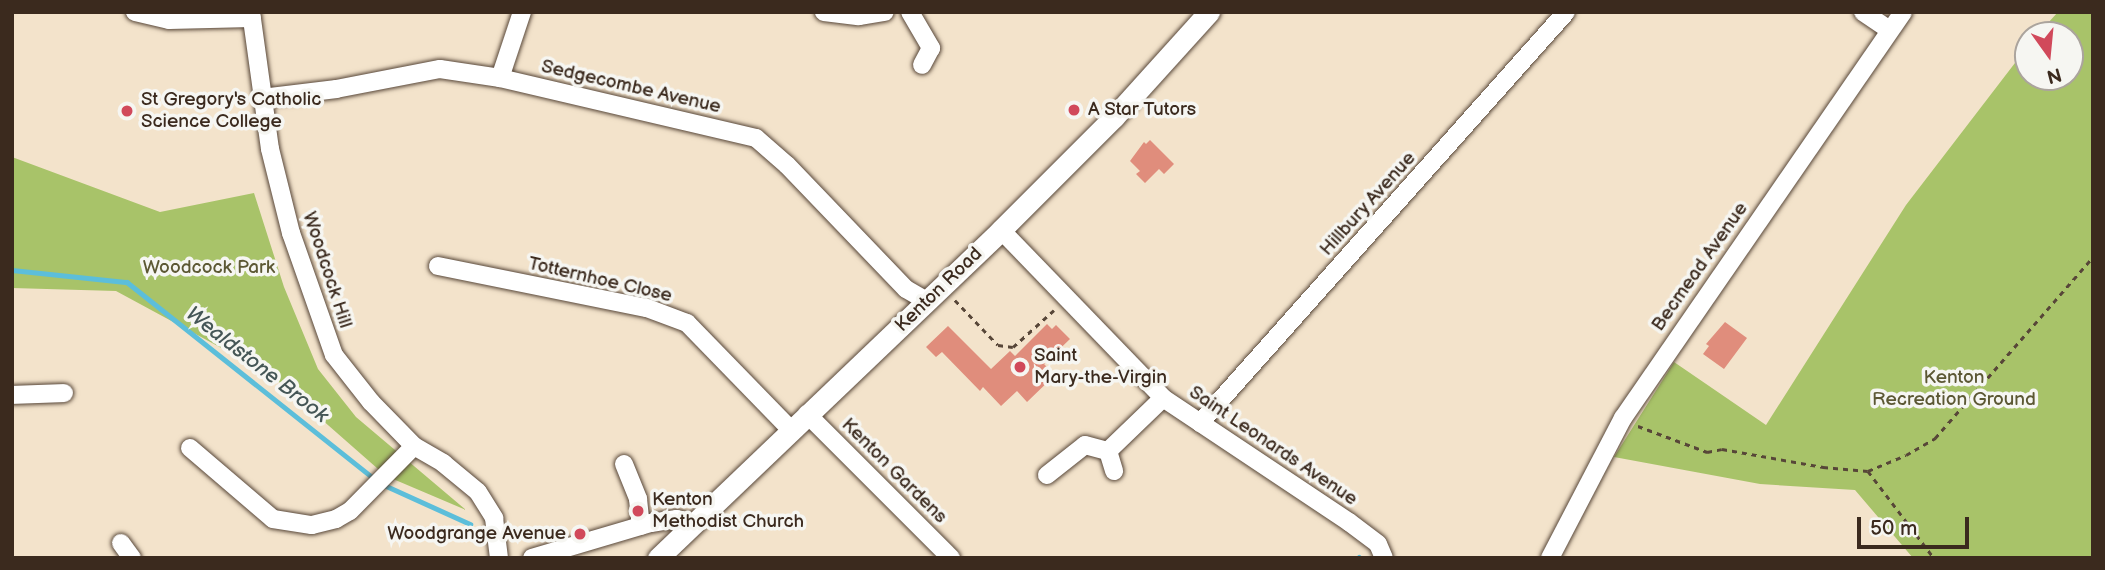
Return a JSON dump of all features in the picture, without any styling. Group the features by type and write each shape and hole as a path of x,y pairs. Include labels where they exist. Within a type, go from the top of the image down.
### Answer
{"main road":[{"name":"Kenton Road","path":"658,558 1002,230 1114,117 1209,12"}],"street":[{"path":"135,12 169,20 252,15"},
{"path":"500,78 522,12"},
{"path":"824,12 859,16 885,12"},
{"path":"910,12 931,48 922,65"},
{"name":"Hillbury Avenue","path":"1200,423 1566,12"},
{"path":"1863,12 1890,30"},
{"name":"Becmead Avenue","path":"1550,558 1623,418 1903,12"},
{"name":"Woodcock Hill","path":"252,15 270,149 323,329 334,355 371,402 414,446 443,463 478,492 494,518 499,558"},
{"name":"Sedgecombe Avenue","path":"262,99 336,89 440,69 500,78 755,138 787,164 906,289 935,294"},
{"name":"Saint Leonards Avenue","path":"1002,230 1163,398 1381,551"},
{"name":"Totternhoe Close","path":"439,266 647,308 687,323 791,430"},
{"path":"12,394 64,393"},
{"path":"1108,451 1163,398"},
{"name":"Kenton Gardens","path":"807,414 951,558"},
{"path":"1047,475 1085,445 1108,451"},
{"path":"190,448 262,512 288,524 312,525 336,519 350,511 414,446"},
{"path":"1108,451 1114,471"},
{"path":"624,464 638,499 641,526"},
{"path":"532,558 641,526 677,519 694,523"},
{"path":"121,543 132,558"}],"path":[{"path":"1623,418 1679,444 1707,452 1721,449 1823,467 1868,471 1906,455 1935,438 2093,257"},
{"path":"935,294 998,345 1013,347 1068,299"},
{"path":"1868,471 1934,558"},
{"path":"1925,558 1930,552"}],"green space":[{"name":"Kenton Recreation Ground","path":"2058,12 2093,12 2093,558 1913,558 1855,490 1760,484 1614,457 1674,362 1766,425 1906,205 2014,64 2014,91 2084,91 2084,21 2050,21"},
{"name":"Woodcock Park","path":"12,157 160,212 254,193 284,287 318,369 356,417 466,510 386,476 271,375 116,291 12,288"}],"building":[{"path":"1150,140 1174,164 1164,174 1159,169 1145,183 1136,174 1140,171 1130,161 1144,142 1146,144"},
{"path":"1725,322 1747,338 1724,369 1703,354 1709,346 1706,344"},
{"name":"Saint Mary-the-Virgin","path":"1047,324 1052,329 1056,325 1070,339 1044,364 1055,375 1027,402 1017,391 1001,406 983,387 980,391 942,352 936,357 926,347 948,326 991,369 1010,351 1015,356"}],"waterway":[{"name":"Wealdstone Brook","path":"12,270 127,282 375,479"},
{"name":"Wealdstone Brook","path":"382,484 470,524"}],"place":[{"name":"A Star Tutors","path":"1074,110"},
{"name":"St Gregory's Catholic Science College","path":"127,111"},
{"name":"Saint Mary-the-Virgin","path":"1020,367"},
{"name":"Kenton Methodist Church","path":"638,511"},
{"name":"Woodgrange Avenue","path":"580,534"}]}
